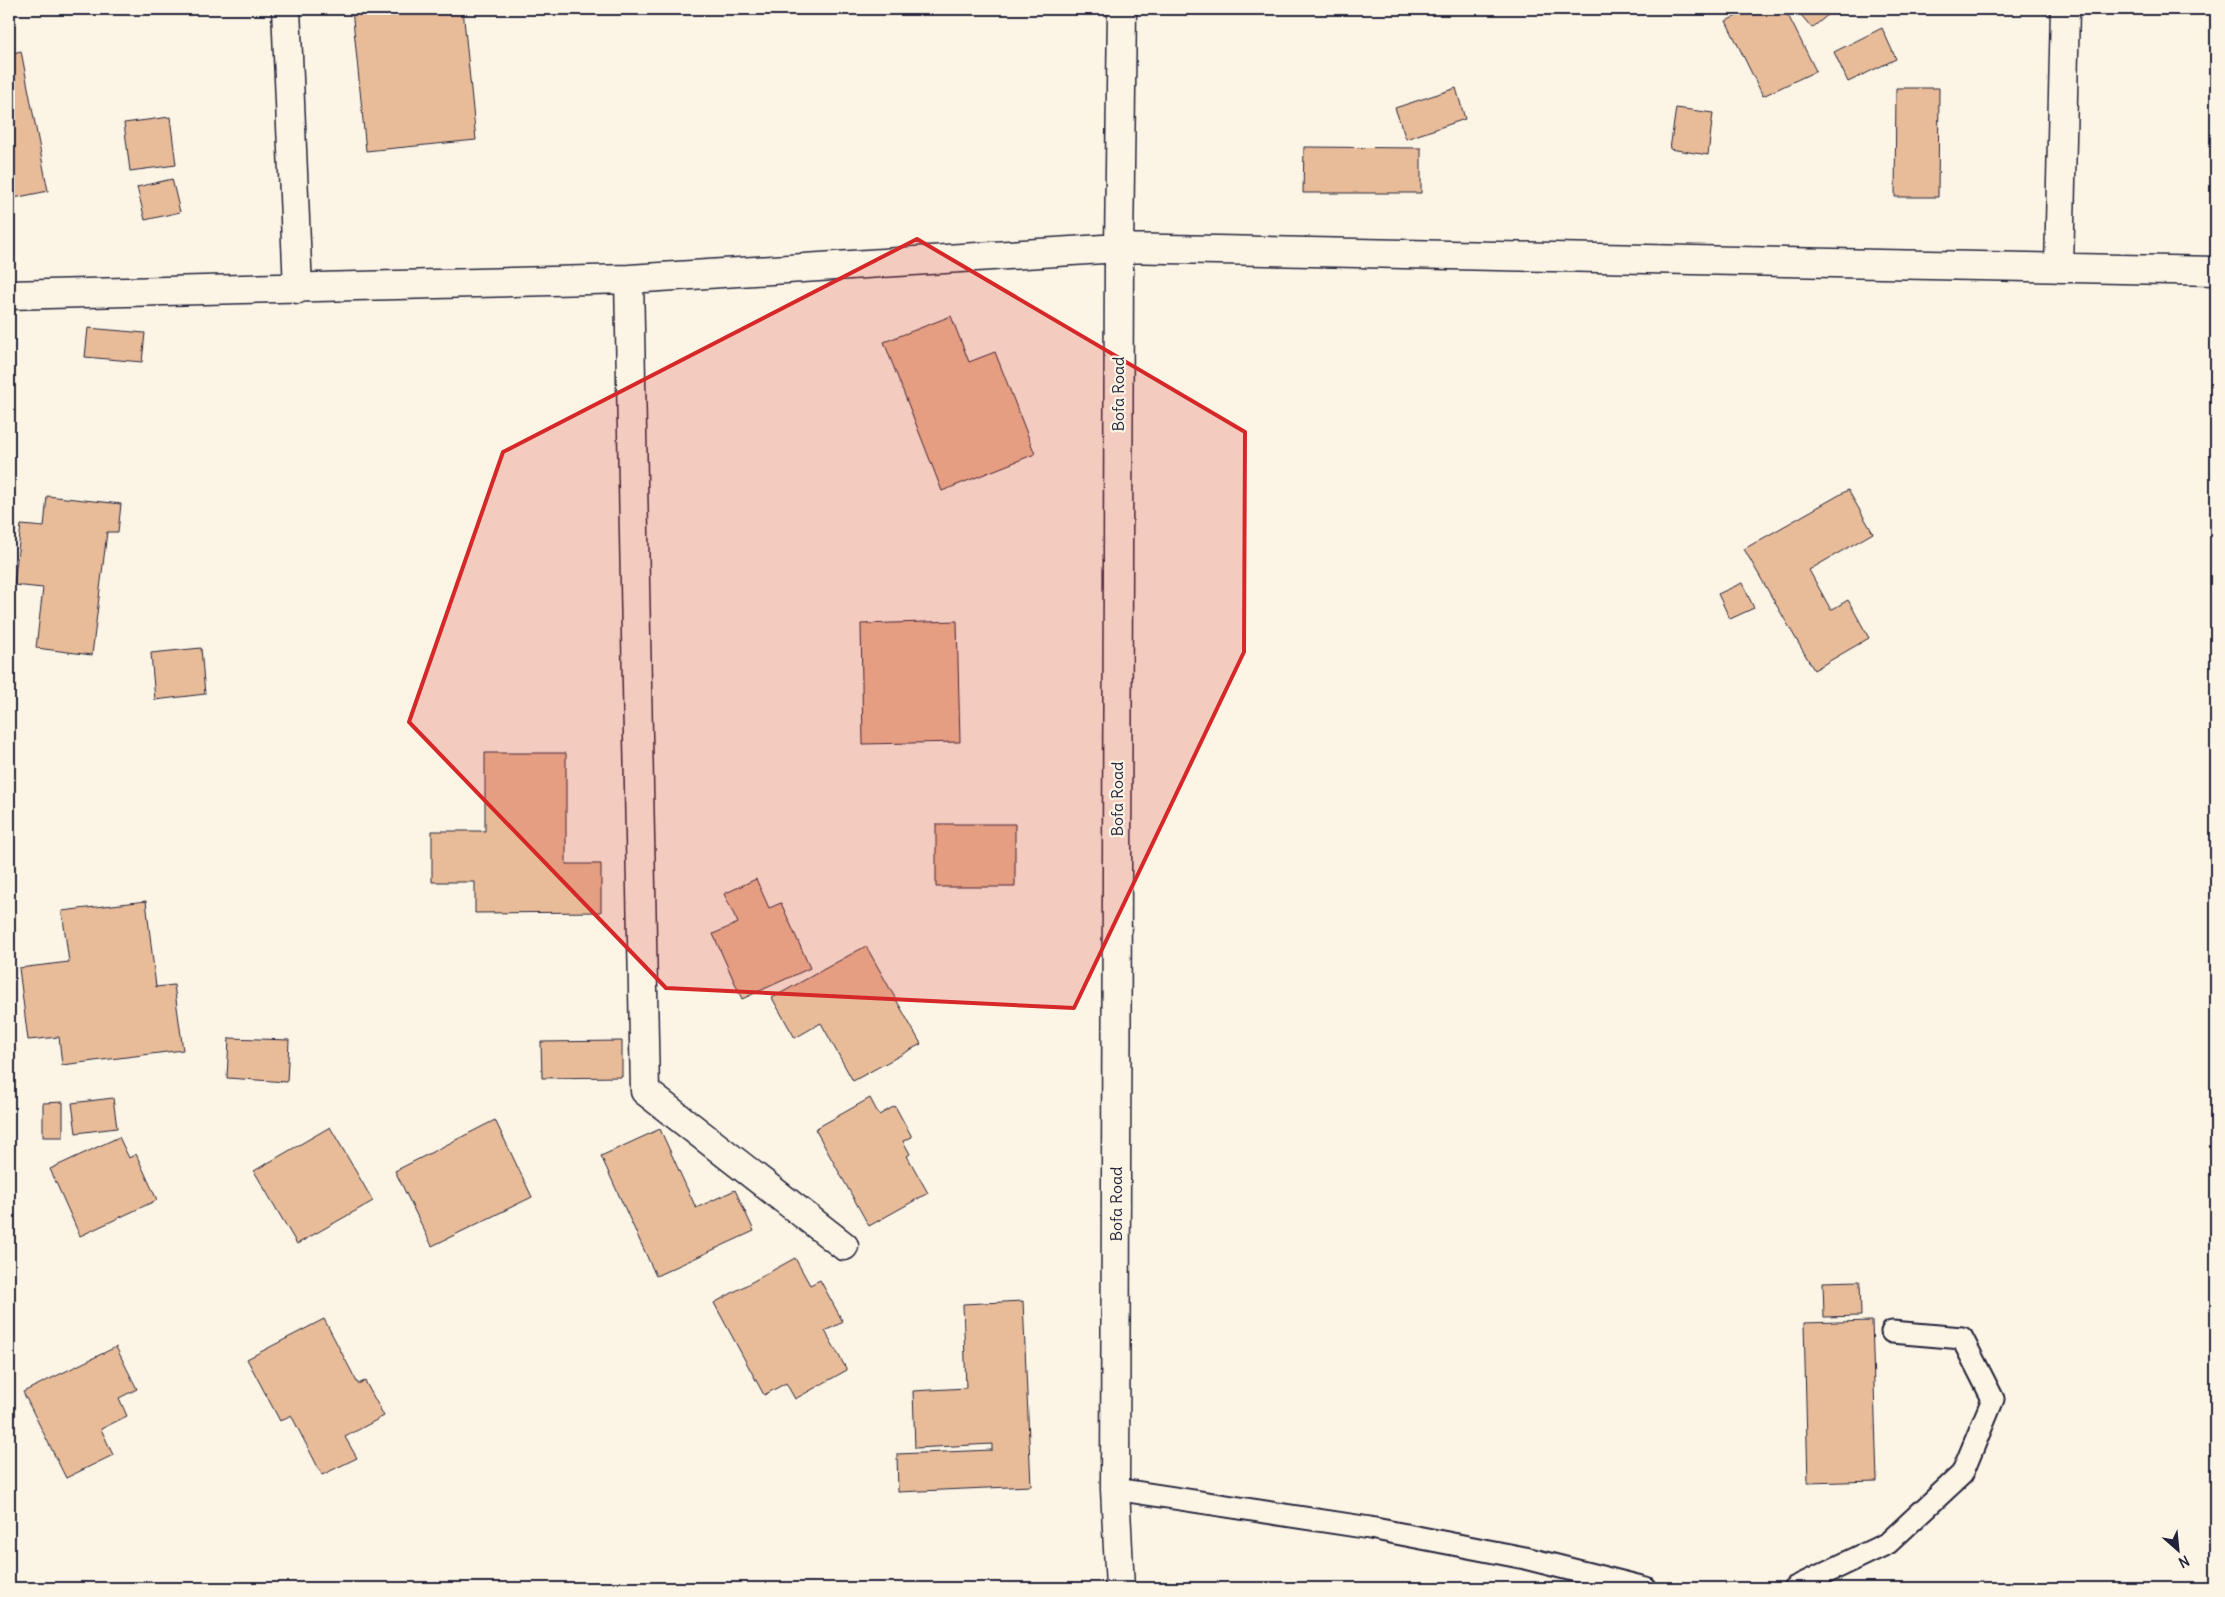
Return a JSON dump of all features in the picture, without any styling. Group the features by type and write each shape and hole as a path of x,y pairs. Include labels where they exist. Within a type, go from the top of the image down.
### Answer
{"street":[{"path":"286,9 298,289"},
{"name":"Bofa Road","path":"1120,1588 1115,1489 1118,248 1122,9"},
{"path":"2059,268 2065,9"},
{"path":"9,295 629,279 1118,248 2216,271"},
{"path":"629,279 645,1092 844,1246"}],"lane":[{"path":"1794,1588 1888,1543 1962,1474 1993,1399 1962,1338 1892,1332"},
{"path":"1115,1489 1418,1538 1525,1558 1645,1588"}],"highlighted area":[{"path":"917,239 1245,432 1244,652 1074,1008 666,988 409,722 503,452"}],"building":[{"path":"352,9 463,9 476,140 366,151"},
{"path":"1751,9 1785,9 1816,71 1763,96 1726,21"},
{"path":"1796,9 1835,9 1812,28"},
{"path":"1882,28 1896,59 1848,82 1834,52"},
{"path":"21,51 48,191 9,199 9,54"},
{"path":"1456,88 1465,119 1406,139 1395,108"},
{"path":"1896,88 1939,88 1938,197 1895,197"},
{"path":"1676,108 1713,113 1708,155 1670,149"},
{"path":"170,117 176,165 130,171 124,123"},
{"path":"1304,147 1421,148 1421,193 1303,193"},
{"path":"172,179 180,212 145,220 137,187"},
{"path":"951,316 969,362 995,352 1035,454 942,491 884,342"},
{"path":"88,328 145,333 142,362 85,357"},
{"path":"1848,490 1873,533 1809,570 1831,610 1848,600 1869,638 1814,670 1744,549"},
{"path":"47,496 121,504 118,532 107,532 92,655 36,648 43,588 14,585 21,525 44,527"},
{"path":"1742,583 1754,608 1730,619 1718,594"},
{"path":"957,621 960,742 863,744 861,624"},
{"path":"201,648 205,694 155,700 151,653"},
{"path":"485,753 566,753 566,864 601,864 601,912 475,913 475,882 432,882 432,831 485,831"},
{"path":"936,824 1015,824 1015,887 936,887"},
{"path":"756,879 769,908 781,903 810,968 742,999 713,934 738,923 724,894"},
{"path":"146,901 156,987 174,985 183,1050 62,1065 59,1037 28,1040 19,968 69,962 62,911"},
{"path":"866,946 921,1044 853,1081 821,1023 795,1038 772,998"},
{"path":"229,1038 289,1040 287,1082 227,1078"},
{"path":"622,1041 622,1077 542,1078 541,1042"},
{"path":"113,1098 117,1128 76,1133 72,1103"},
{"path":"870,1098 879,1115 895,1106 912,1137 903,1141 910,1154 907,1156 928,1193 869,1226 815,1129"},
{"path":"63,1102 63,1137 43,1137 43,1103"},
{"path":"495,1120 532,1197 432,1246 395,1171"},
{"path":"330,1127 373,1201 297,1244 254,1171"},
{"path":"660,1129 696,1208 735,1190 754,1231 656,1276 601,1156"},
{"path":"119,1137 129,1158 136,1154 157,1200 80,1236 50,1169"},
{"path":"795,1258 810,1285 820,1280 843,1322 825,1331 847,1370 795,1399 786,1383 764,1395 714,1303"},
{"path":"1860,1281 1861,1316 1824,1317 1823,1282"},
{"path":"1023,1301 1031,1486 898,1492 897,1454 992,1450 992,1444 915,1448 913,1391 966,1388 963,1304"},
{"path":"324,1319 358,1384 365,1381 384,1416 345,1437 357,1458 322,1475 291,1415 280,1421 247,1359"},
{"path":"1872,1321 1877,1481 1808,1483 1804,1323"},
{"path":"116,1347 137,1389 119,1398 127,1416 101,1429 113,1455 66,1478 23,1392"}]}
